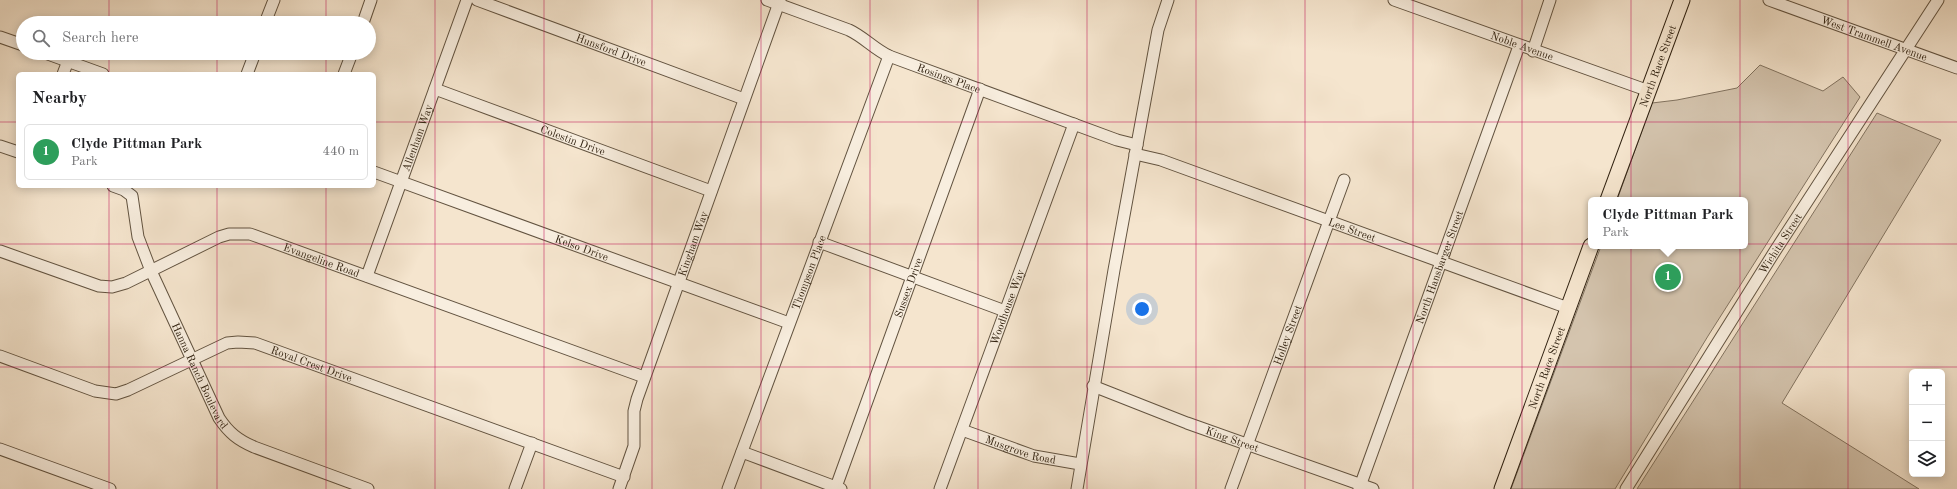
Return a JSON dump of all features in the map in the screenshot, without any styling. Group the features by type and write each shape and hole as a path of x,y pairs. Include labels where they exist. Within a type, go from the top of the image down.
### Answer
{"main road":[{"name":"North Race Street","path":"1609,197 1682,0"},
{"name":"North Race Street","path":"1502,489 1590,249"}],"street":[{"path":"268,16 274,0"},
{"path":"365,16 371,0"},
{"name":"Allenham Way","path":"367,276 467,0"},
{"name":"Hunsford Drive","path":"477,0 744,99"},
{"name":"Rosings Place","path":"767,0 779,2 850,30 862,37 872,47 889,56 1117,140 1136,149"},
{"path":"1077,489 1093,386 1158,30 1168,0"},
{"name":"Noble Avenue","path":"1394,0 1416,4 1519,46 1649,91"},
{"path":"1533,51 1550,0"},
{"name":"West Trammell Avenue","path":"1769,0 1957,68"},
{"name":"Wichita Street","path":"1626,489 1775,251 1938,0"},
{"name":"Kingham Way","path":"619,489 634,446 634,411 644,377 779,2"},
{"path":"0,37 16,43"},
{"name":"North Hansbarger Street","path":"1359,487 1519,46"},
{"name":"Thompson Place","path":"728,489 889,56"},
{"path":"64,72 68,60"},
{"path":"75,60 99,72"},
{"path":"248,72 252,60"},
{"path":"345,72 349,60"},
{"name":"Colestin Drive","path":"435,89 711,191"},
{"name":"Sussex Drive","path":"839,488 912,276 980,89"},
{"name":"Woodhouse Way","path":"940,489 1074,124"},
{"path":"0,146 16,151"},
{"name":"Lee Street","path":"1136,149 1161,160 1568,308"},
{"name":"Kelso Drive","path":"376,173 789,323"},
{"name":"Holley Street","path":"1230,489 1344,180"},
{"name":"Hanna Ranch Boulevard","path":"117,188 132,196 138,237 151,271 219,418 227,430 238,440 368,489"},
{"name":"Evangeline Road","path":"0,251 99,286 118,285 151,271 219,237 239,233 262,237 644,377"},
{"path":"819,242 1005,311"},
{"name":"Royal Crest Drive","path":"0,356 95,391 116,394 227,343 256,343 624,477"},
{"name":"King Street","path":"1093,386 1187,423 1247,444 1359,487 1373,489"},
{"name":"Musgrove Road","path":"962,430 1034,456 1080,464"},
{"path":"515,489 532,443"},
{"path":"0,449 110,489"},
{"path":"742,452 839,488"}],"shaded area":[{"path":"1760,65 1823,91 1843,77 1860,97 1708,336 1615,489 1511,489 1600,249 1748,249 1748,197 1618,197 1652,103 1677,100 1737,88"},
{"path":"1877,113 1941,140 1782,403 1919,489 1637,489"}],"place":[{"name":"Clyde Pittman Park","path":"1668,277"}]}
